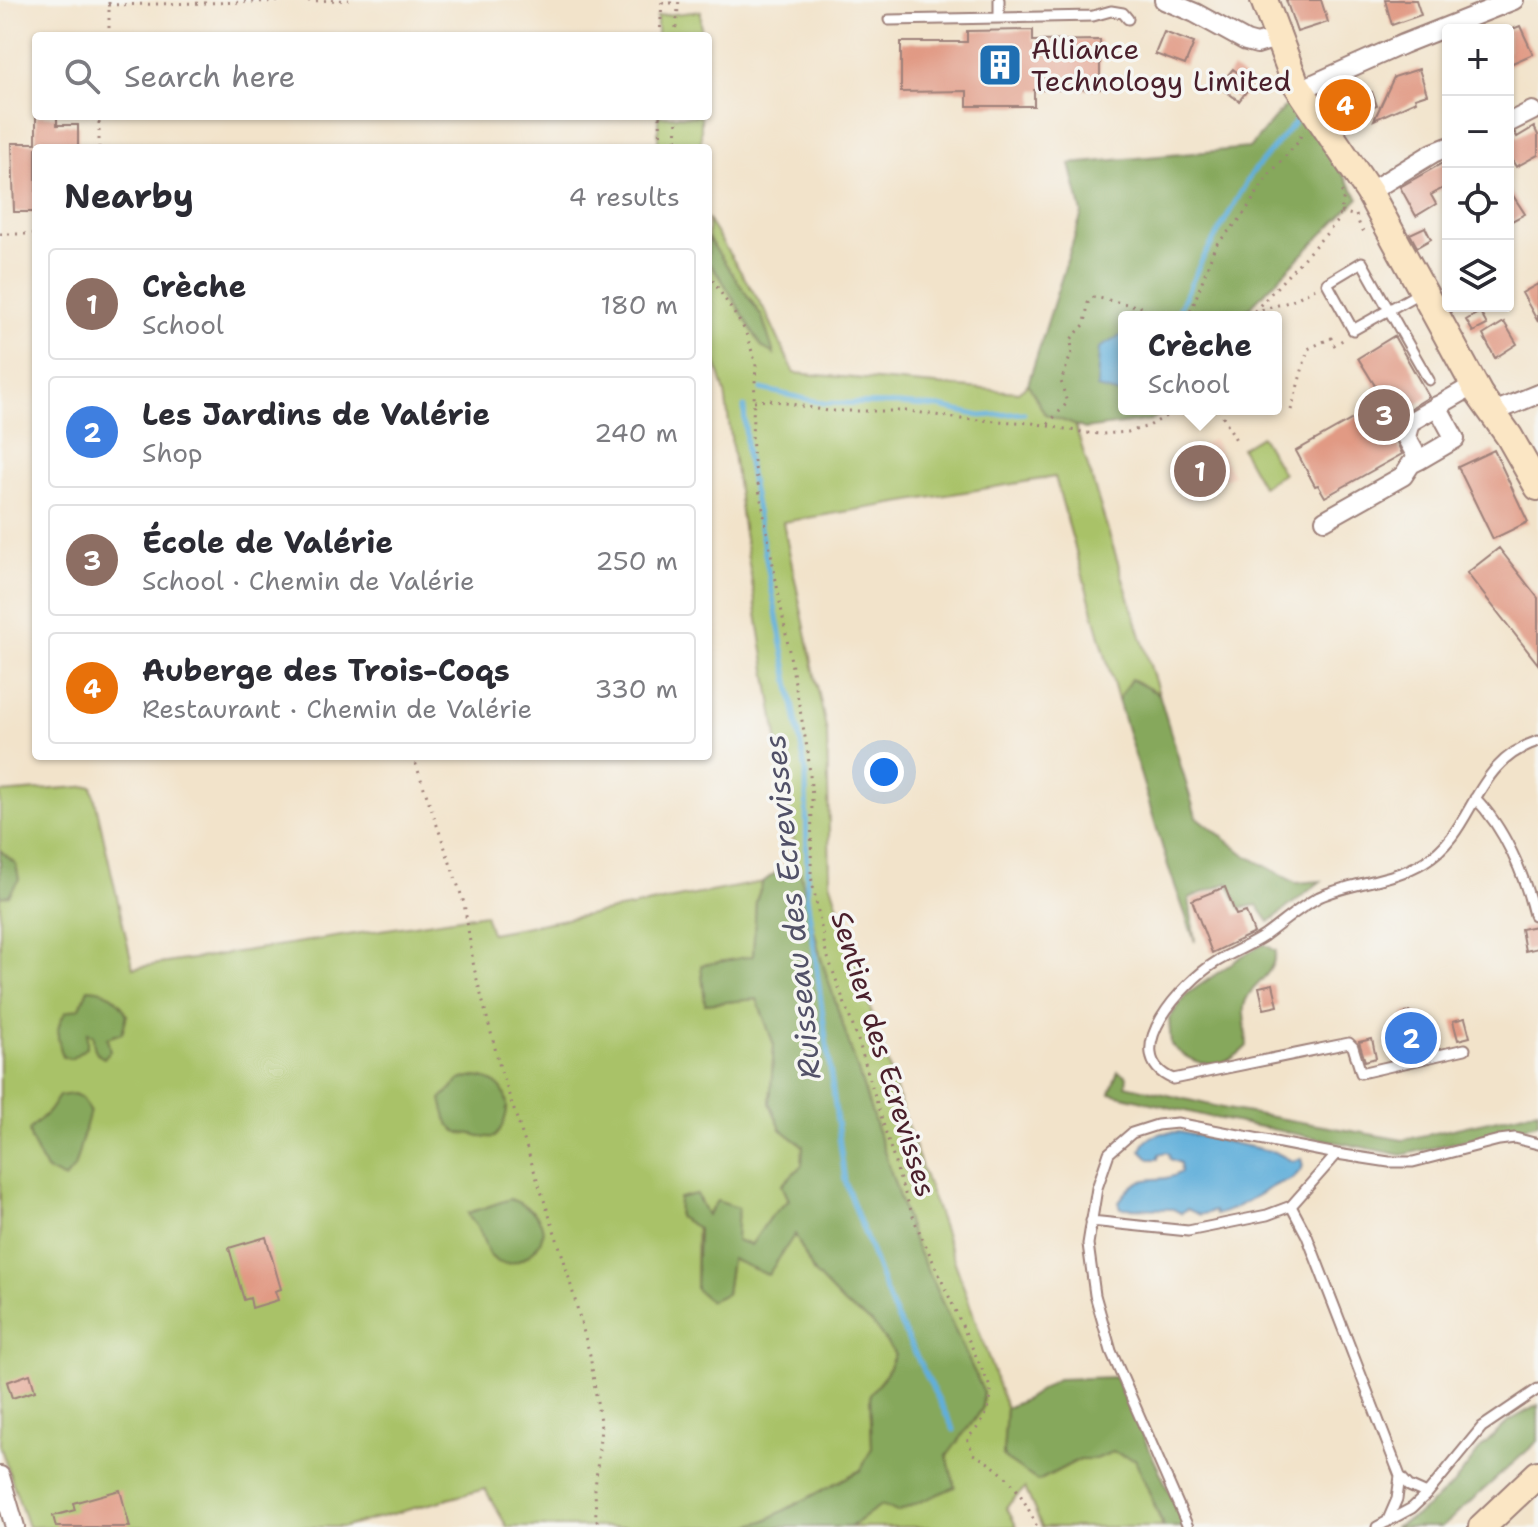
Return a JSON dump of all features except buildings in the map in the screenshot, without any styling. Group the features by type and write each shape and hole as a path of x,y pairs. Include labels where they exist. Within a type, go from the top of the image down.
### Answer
{"street":[{"path":"1164,0 1246,41 1257,44 1276,38"},
{"path":"1264,0 1287,66 1300,90 1369,192 1474,385 1509,436 1538,487"},
{"path":"1300,90 1403,44 1514,0"},
{"path":"1514,121 1535,115"},
{"path":"1369,192 1442,150"},
{"path":"1419,460 1406,437 1410,422 1474,385"},
{"path":"1491,413 1538,394"},
{"path":"1325,520 1403,476 1411,464 1455,439 1437,406"},
{"path":"1482,1527 1538,1474"},
{"path":"0,1476 15,1527"}],"lane":[{"path":"999,0 999,18"},
{"path":"889,20 1093,16 1111,11 1123,13 1128,19"},
{"path":"1422,291 1389,309 1353,330 1327,283 1362,262 1389,309 1429,380"},
{"path":"1465,1049 1361,1073 1349,1043 1173,1079 1159,1073 1150,1052 1163,1014 1179,994 1215,962 1242,950 1315,899 1423,863 1441,850 1489,774 1505,757 1538,741"},
{"path":"1475,798 1488,811 1526,884 1534,915"},
{"path":"1188,1527 1111,1351 1090,1268 1088,1244 1091,1221 1101,1173 1109,1153 1132,1133 1177,1123 1337,1154 1406,1163 1510,1138 1538,1144"},
{"path":"1091,1221 1188,1231 1267,1215 1291,1206 1337,1154"},
{"path":"1291,1206 1307,1236 1400,1476 1409,1486 1427,1494"},
{"path":"1377,1527 1412,1508 1482,1427 1538,1389"},
{"path":"1387,1522 1399,1491 1400,1476"}],"path":[{"path":"109,32 109,2 349,0"},
{"path":"660,32 662,1 678,1 675,32"},
{"path":"99,120 99,144"},
{"path":"660,120 661,144"},
{"path":"676,144 677,120"},
{"path":"1190,311 1215,246 1241,218 1268,176 1298,142 1304,129"},
{"path":"1298,142 1305,141"},
{"path":"1255,311 1338,221 1344,196 1339,186"},
{"path":"1341,212 1356,216"},
{"path":"0,234 32,234"},
{"name":"Sentier des Ecrevisses","path":"712,279 745,330 756,364 754,462 808,753 812,797 811,876 826,952 859,1043 906,1197 991,1389 991,1407 977,1430 967,1438 973,1454 999,1468 1024,1499 1037,1527"},
{"path":"1257,311 1292,301 1327,283"},
{"path":"1048,424 1067,403 1061,381 1072,352 1071,339 1085,324 1088,303 1094,297 1148,311"},
{"path":"1291,410 1308,349 1331,338 1334,345 1348,337"},
{"path":"754,401 770,400 828,411 909,411 961,419 1048,424 1087,433 1116,434 1149,426 1168,415"},
{"path":"1222,415 1236,440"},
{"path":"414,760 464,903 474,968 501,1071 564,1260 590,1355 601,1428 595,1489 596,1519 600,1527"}],"shaded area":[{"path":"1213,439 1233,475 1186,499 1167,466"}],"green space":[{"path":"701,11 701,32 657,32 657,16"},
{"path":"1291,99 1359,198 1246,311 1118,311 1118,415 1160,415 1151,420 1085,429 1045,414 1028,384 1082,213 1070,164 1249,148"},
{"path":"658,120 701,120 701,144 658,144"},
{"path":"712,226 766,312 794,373 1018,392 1028,384 1045,414 1075,425 1159,694 1131,679 1118,700 1055,477 783,522 827,733 830,881 907,1125 1006,1408 1003,1455 1038,1481 1080,1459 1096,1459 1112,1452 1136,1459 1163,1527 1042,1527 1025,1488 1006,1507 1017,1527 850,1527 946,1456 982,1409 983,1391 913,1240 820,955 799,868 785,866 795,849 743,527 725,393 712,349 712,267 762,347 773,353 762,317 712,244"},
{"path":"712,244 762,317 774,354 762,347 712,267"},
{"path":"1261,436 1283,474 1262,486 1241,448"},
{"path":"1131,679 1159,694 1196,816 1244,854 1296,883 1321,881 1269,922 1257,905 1240,908 1228,883 1189,898 1195,942 1168,866 1118,700"},
{"path":"92,786 133,968 485,914 491,933 763,882 756,901 753,956 706,1004 757,999 774,1045 770,1103 781,1129 803,1146 802,1165 782,1185 789,1200 770,1217 752,1245 735,1240 738,1208 707,1216 697,1194 696,1289 726,1294 731,1259 795,1234 814,1273 844,1304 872,1323 895,1354 886,1374 870,1394 872,1448 861,1470 764,1522 744,1527 507,1527 485,1489 344,1527 28,1527 0,1446 0,793"},
{"path":"0,850 16,864 19,879 9,895 0,897"},
{"path":"785,866 799,867 820,955 913,1240 983,1391 982,1409 947,1456 955,1487 897,1512 881,1505 850,1527 744,1527 764,1521 861,1470 872,1448 870,1394 886,1374 895,1354 872,1323 844,1304 814,1273 795,1234 768,1275 731,1259 726,1294 710,1301 696,1289 698,1228 678,1217 679,1198 696,1194 707,1215 717,1201 738,1208 736,1240 751,1245 770,1217 789,1200 782,1185 802,1165 803,1146 781,1129 770,1103 774,1045 757,999 705,1004 701,965 753,956 756,901 763,882"},
{"path":"1264,944 1276,951 1270,970 1246,1000 1247,1046 1219,1063 1199,1062 1180,1053 1171,1045 1169,1019 1186,995"},
{"path":"88,989 107,993 120,1004 127,1015 122,1033 107,1038 110,1051 104,1058 96,1051 93,1035 87,1033 87,1047 71,1059 63,1057 58,1039 60,1023 66,1012 80,1008"},
{"path":"1118,1071 1127,1076 1126,1085 1227,1109 1403,1140 1538,1110 1538,1123 1402,1155 1210,1117 1110,1093"},
{"path":"470,1077 493,1082 505,1096 506,1116 495,1137 461,1133 452,1128 447,1120 441,1099 460,1080"},
{"path":"74,1094 82,1098 90,1111 74,1168 65,1179 46,1170 29,1130 49,1111 59,1096"},
{"path":"510,1199 530,1210 541,1222 542,1234 529,1255 506,1264 496,1261 489,1254 468,1213"},
{"path":"1115,1377 1186,1527 1164,1527 1135,1459 1112,1452 1096,1459 1080,1459 1038,1481 1003,1455 1006,1408 1057,1379"},
{"path":"1538,1405 1538,1441 1452,1518 1441,1527 1394,1527 1417,1515 1452,1486 1482,1447 1509,1421"}],"water":[{"path":"1118,337 1118,393 1097,388 1099,348"},
{"path":"1179,1132 1275,1152 1292,1161 1301,1159 1303,1166 1290,1180 1215,1215 1214,1211 1200,1215 1187,1209 1181,1213 1173,1209 1121,1208 1119,1202 1134,1184 1181,1172 1180,1163 1170,1159 1166,1152 1159,1154 1158,1159 1150,1159 1141,1150 1151,1137"}],"waterway":[{"name":"Ruisseau des Ecrevisses","path":"1179,311 1200,264 1252,173 1295,122"},
{"name":"Ruisseau des Ecrevisses","path":"761,389 824,403 940,407 981,416 1024,413"},
{"name":"Ruisseau des Ecrevisses","path":"744,407 747,458 806,772 807,895 845,1181 892,1308 954,1430"}],"place":[{"name":"Alliance Technology Limited","path":"1000,65"},
{"name":"Auberge des Trois-Coqs","path":"1345,105"},
{"name":"École de Valérie","path":"1384,415"},
{"name":"Crèche","path":"1200,471"},
{"name":"Les Jardins de Valérie","path":"1411,1038"}]}
